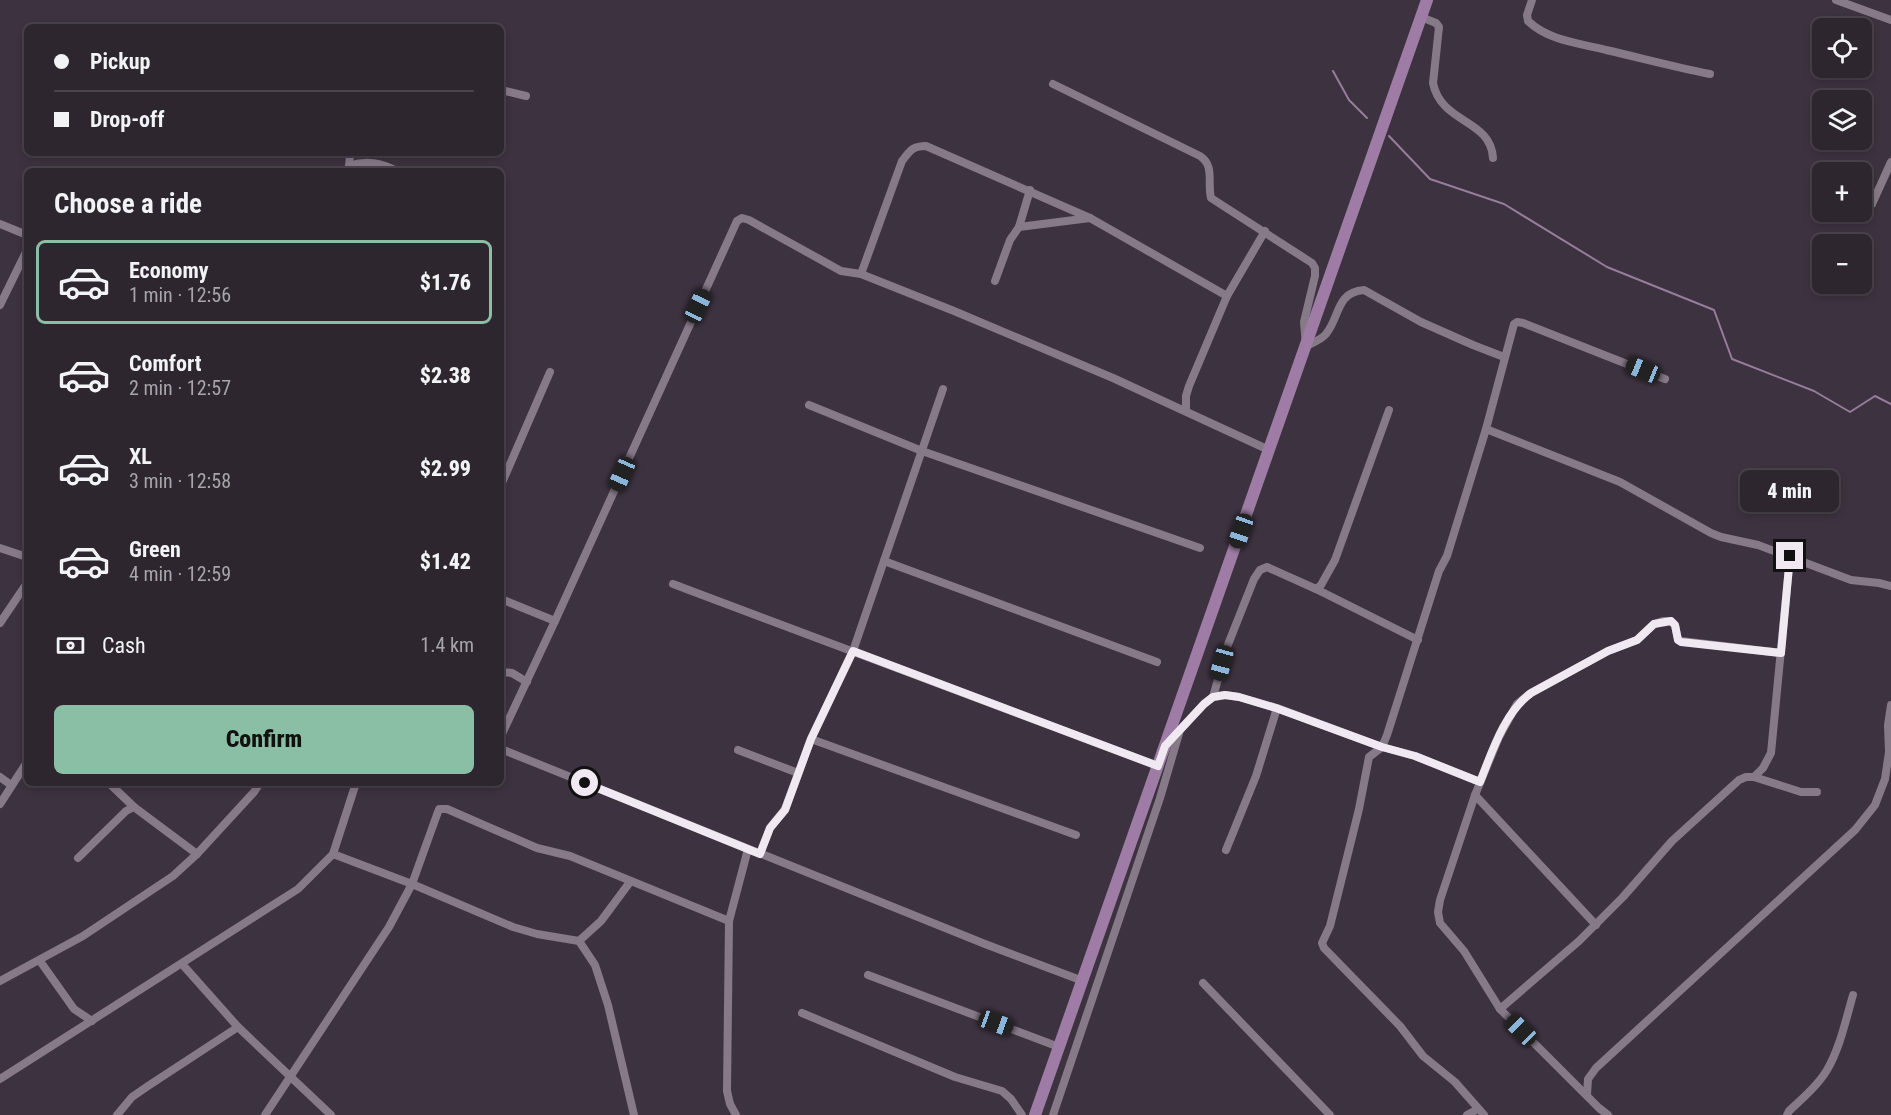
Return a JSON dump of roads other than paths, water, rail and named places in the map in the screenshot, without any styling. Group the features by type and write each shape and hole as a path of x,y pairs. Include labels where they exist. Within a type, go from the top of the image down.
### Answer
{"main road":[{"path":"1035,1115 1427,0"}],"street":[{"path":"1532,0 1527,15 1528,21 1544,32 1568,42 1710,74"},
{"path":"1836,0 1891,20"},
{"path":"1421,17 1436,23 1439,27 1434,91 1454,115 1478,129 1490,141 1494,158"},
{"path":"1053,84 1206,160 1210,168 1211,198 1312,263 1315,276 1304,322 1306,346 1322,338 1327,332 1340,303 1348,294 1355,290 1364,290 1422,322 1504,357"},
{"path":"504,91 526,96"},
{"path":"861,274 902,161 910,150 917,146 926,146 1090,218 1227,296"},
{"path":"349,168 360,162 372,162 389,168"},
{"path":"1872,204 1891,162"},
{"path":"995,281 1010,240 1019,227 1029,190"},
{"path":"504,730 737,221 742,218 841,271 861,274 1082,364 1269,450"},
{"path":"1019,227 1090,218"},
{"path":"0,225 24,234"},
{"path":"1186,411 1189,386 1227,296 1265,231"},
{"path":"0,305 24,256"},
{"path":"1467,1115 1481,1112 1455,1082 1423,1056 1400,1026 1324,948 1322,943 1329,926 1359,809 1369,758 1382,747 1439,571 1447,556 1486,429 1514,324 1523,322 1665,379"},
{"path":"504,478 550,372"},
{"path":"760,854 770,828 785,810 811,739 853,651 943,389"},
{"path":"810,405 922,451 1200,548"},
{"path":"1316,589 1321,585 1335,560 1389,410"},
{"path":"1486,429 1620,482 1721,537 1758,544 1851,580 1891,586"},
{"path":"0,548 24,556"},
{"path":"1754,777 1763,768 1771,753 1790,556"},
{"path":"884,561 1157,662"},
{"path":"1213,697 1227,647 1254,579 1260,570 1267,567 1418,640"},
{"path":"673,584 1158,766"},
{"path":"0,623 24,587"},
{"path":"504,600 555,621"},
{"path":"1608,1115 1500,1009 1464,951 1444,929 1438,917 1440,900 1475,795 1499,737 1522,699 1608,651 1637,640 1654,624 1671,621 1675,625 1678,640 1681,642 1781,653"},
{"path":"504,673 512,674 526,682"},
{"path":"1165,746 1204,704 1213,697 1225,695 1276,708 1382,747 1415,756 1480,782"},
{"path":"1587,1095 1588,1079 1596,1068 1855,830 1875,805 1885,779 1889,752 1888,725 1891,705"},
{"path":"1226,850 1253,784 1276,708"},
{"path":"1053,1115 1160,798 1180,730"},
{"path":"811,739 1076,835"},
{"path":"738,750 798,773"},
{"path":"504,751 984,944 1083,981"},
{"path":"0,804 24,766"},
{"path":"0,777 11,785"},
{"path":"1500,1009 1570,950 1623,897 1672,841 1739,780 1754,777 1801,792 1817,792"},
{"path":"112,786 134,807 197,854"},
{"path":"0,981 83,936 173,876 197,854 258,786"},
{"path":"0,1079 298,889 333,854 355,786"},
{"path":"1475,795 1596,925"},
{"path":"78,858 126,811 134,807"},
{"path":"265,1115 389,927 412,884 439,809 447,810 537,848 570,856 729,921"},
{"path":"736,1115 729,1104 727,1091 729,921 748,849"},
{"path":"333,854 412,884 520,930 579,942 595,966 608,1005 634,1115"},
{"path":"579,942 601,921 630,882"},
{"path":"39,961 74,1009 92,1021"},
{"path":"182,964 238,1026 332,1115"},
{"path":"868,975 1059,1047"},
{"path":"1203,983 1330,1115"},
{"path":"1787,1115 1789,1110 1827,1070 1853,995"},
{"path":"802,1013 955,1077 1002,1090 1022,1115"},
{"path":"117,1115 132,1098 148,1086 238,1026"},
{"path":"1574,1082 1588,1079"}],"waterway":[{"path":"1333,71 1349,100 1367,118"},
{"path":"1389,136 1430,179 1504,204 1607,267 1714,310 1732,359 1814,391 1850,412 1875,396 1891,404"}]}
